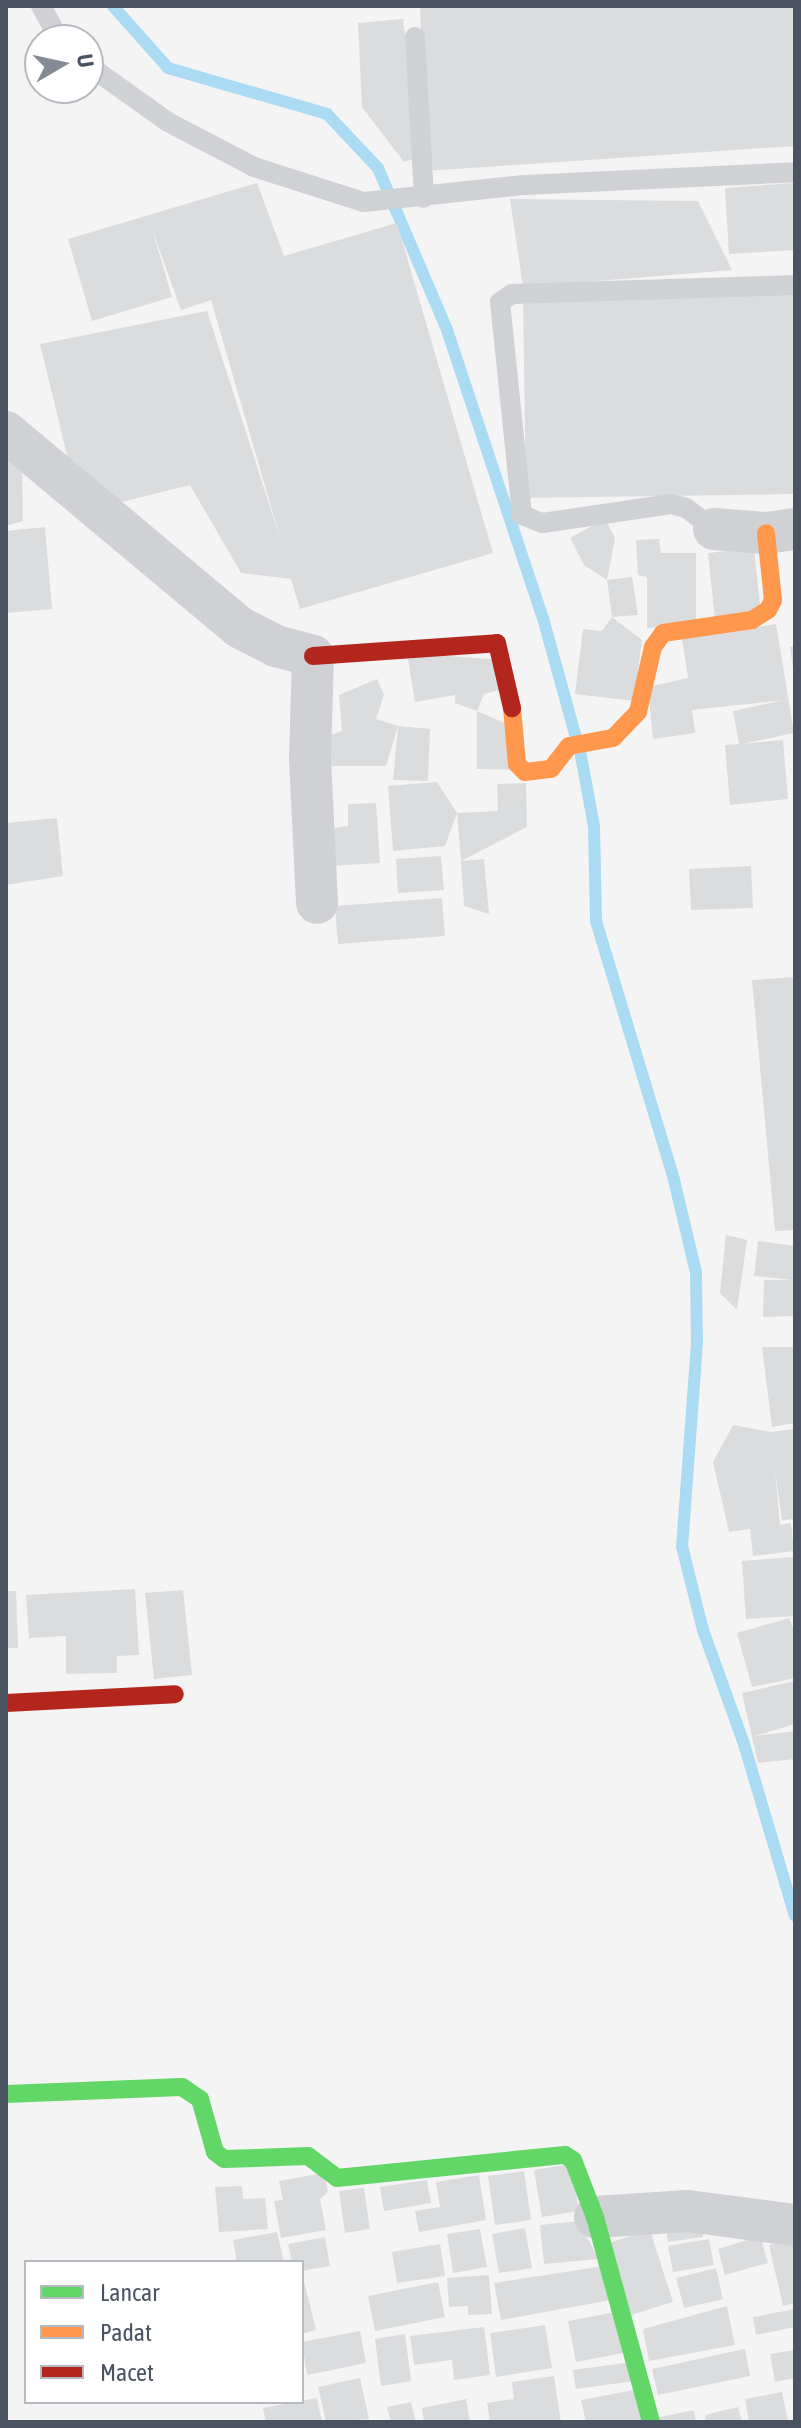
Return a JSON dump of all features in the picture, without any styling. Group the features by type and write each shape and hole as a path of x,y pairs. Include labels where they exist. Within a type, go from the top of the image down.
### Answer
{"street":[{"path":"6,432 239,627 276,646 313,656 497,643 503,654 519,769 551,769 569,746 619,735 638,712 653,647 663,633 752,620 768,610 773,600 780,531 714,529"},
{"path":"313,656 310,759 317,903"},
{"path":"6,1703 175,1694"},
{"path":"6,2094 182,2087 200,2099 215,2152 224,2159 308,2156 325,2171 344,2179 565,2155 573,2160 595,2217 651,2422"},
{"path":"595,2217 688,2211 795,2225"}],"lane":[{"path":"41,6 51,24"},
{"path":"415,37 419,198"},
{"path":"104,76 168,122 254,167 364,202 524,185 795,172"},
{"path":"714,529 686,508 671,504 542,523 522,515 500,302 512,294 795,285"}],"building":[{"path":"420,6 795,6 795,146 426,171"},
{"path":"403,19 420,157 404,162 362,107 358,23"},
{"path":"257,183 284,256 397,223 493,553 300,609 291,579 241,573 190,485 110,505 68,459 40,344 207,311 281,541 211,300 181,310 152,229 172,297 92,321 68,239"},
{"path":"795,183 795,250 729,254 725,188"},
{"path":"510,199 698,201 732,270 523,287"},
{"path":"795,291 795,494 526,498 523,295"},
{"path":"22,458 23,521 6,526 6,459"},
{"path":"605,519 615,538 607,580 584,565 570,538"},
{"path":"45,527 52,609 6,613 6,531"},
{"path":"659,539 661,553 696,553 696,624 647,628 647,577 638,575 636,540"},
{"path":"754,548 761,615 715,620 708,553"},
{"path":"632,577 638,615 612,617 607,580"},
{"path":"612,617 642,640 634,701 575,694 583,629 602,631"},
{"path":"776,624 794,733 742,744 783,740 788,799 730,805 725,745 739,744 733,711 784,700 692,710 695,733 653,739 648,687 688,678 682,639"},
{"path":"795,646 795,668 793,668 790,647"},
{"path":"407,653 503,660 504,689 484,694 477,711 455,703 455,695 415,702"},
{"path":"377,679 384,695 376,719 398,726 386,766 328,766 328,736 342,731 339,695"},
{"path":"477,711 509,725 517,770 477,769"},
{"path":"398,726 430,729 428,781 393,780"},
{"path":"437,782 457,813 445,846 393,851 388,786"},
{"path":"526,783 527,827 461,861 457,813 498,811 497,784"},
{"path":"376,803 380,863 330,866 327,829 348,826 348,804"},
{"path":"57,818 63,876 6,885 6,823"},
{"path":"441,856 444,890 398,893 396,859"},
{"path":"484,859 489,914 464,906 461,861"},
{"path":"751,866 753,908 691,910 689,869"},
{"path":"442,898 445,936 338,944 335,906"},
{"path":"795,977 795,1230 775,1231 752,980"},
{"path":"726,1235 747,1240 737,1310 720,1293"},
{"path":"758,1241 795,1246 795,1316 763,1317 764,1280 792,1280 754,1276"},
{"path":"762,1347 795,1347 795,1423 772,1427"},
{"path":"733,1425 771,1432 795,1429 795,1519 782,1520 775,1471 780,1525 791,1523 794,1551 753,1556 750,1529 729,1532 713,1462"},
{"path":"795,1557 795,1616 746,1619 742,1561"},
{"path":"135,1589 139,1655 117,1656 117,1673 66,1674 66,1636 29,1638 26,1595"},
{"path":"183,1590 192,1675 154,1679 145,1593"},
{"path":"6,1591 16,1591 18,1648 6,1648"},
{"path":"789,1618 795,1632 795,1678 752,1687 737,1633"},
{"path":"795,1681 795,1724 755,1736 795,1731 795,1759 758,1763 742,1693"},
{"path":"571,2164 579,2211 542,2217 534,2170"},
{"path":"524,2171 531,2220 495,2225 488,2176"},
{"path":"324,2173 328,2192 320,2199 326,2230 281,2238 274,2201 283,2200 279,2181"},
{"path":"479,2175 486,2220 419,2232 415,2211 440,2207 436,2182"},
{"path":"427,2180 431,2203 384,2211 380,2187"},
{"path":"242,2186 243,2199 265,2198 268,2229 219,2232 215,2187"},
{"path":"364,2188 370,2229 345,2233 339,2191"},
{"path":"700,2215 703,2237 668,2242 665,2220"},
{"path":"579,2221 598,2259 544,2264 540,2225"},
{"path":"525,2228 532,2268 499,2273 492,2234"},
{"path":"480,2229 487,2267 453,2273 447,2234"},
{"path":"650,2230 673,2302 631,2315 609,2243"},
{"path":"277,2232 284,2260 237,2260 233,2240"},
{"path":"760,2236 768,2263 725,2275 718,2249"},
{"path":"325,2237 330,2266 304,2271 304,2260 292,2260 288,2244"},
{"path":"709,2239 714,2265 673,2272 668,2246"},
{"path":"795,2239 795,2303 783,2306 769,2245"},
{"path":"440,2244 445,2276 397,2283 392,2252"},
{"path":"604,2266 611,2300 501,2320 494,2283"},
{"path":"716,2268 723,2299 684,2308 676,2278"},
{"path":"489,2275 492,2314 468,2315 468,2306 449,2307 447,2278"},
{"path":"304,2281 316,2330 304,2333"},
{"path":"438,2282 445,2317 375,2331 368,2296"},
{"path":"727,2306 735,2345 649,2361 643,2329"},
{"path":"795,2309 795,2327 756,2335 753,2317"},
{"path":"621,2311 628,2352 576,2362 568,2321"},
{"path":"545,2325 552,2368 496,2377 490,2333"},
{"path":"484,2327 490,2375 454,2380 452,2360 414,2365 410,2336"},
{"path":"360,2331 366,2363 307,2375 304,2342"},
{"path":"405,2334 411,2381 381,2386 375,2339"},
{"path":"745,2349 750,2376 658,2395 652,2369"},
{"path":"795,2350 795,2378 775,2382 770,2354"},
{"path":"632,2362 634,2381 576,2389 573,2370"},
{"path":"554,2376 561,2422 490,2422 487,2403 514,2399 512,2382"},
{"path":"360,2378 369,2419 326,2422 318,2387"},
{"path":"639,2389 646,2422 586,2422 581,2400"},
{"path":"782,2392 788,2422 749,2422 745,2399"},
{"path":"317,2398 322,2422 266,2422 263,2408 304,2404 304,2400"},
{"path":"466,2399 470,2422 424,2422 422,2408"},
{"path":"411,2402 416,2422 391,2422 387,2407"},
{"path":"738,2407 742,2422 706,2422 705,2415"},
{"path":"694,2410 696,2422 656,2422 655,2418"}],"waterway":[{"path":"113,6 168,68 327,114 378,168 447,330 543,618 581,756 594,826 596,921 674,1180 696,1272 697,1343 682,1546 703,1630 744,1744 795,1916"}],"traffic: fast":[{"path":"6,2094 182,2087 200,2099 215,2152 224,2159 308,2156 337,2178 565,2155 573,2160 595,2217 651,2422"}],"traffic: slow":[{"path":"512,708 517,764 525,772 551,769 569,746 613,738 638,712 653,647 663,633 752,620 768,610 773,600 766,533"}],"traffic: jam":[{"path":"313,656 497,643 512,708"},
{"path":"6,1703 175,1694"}]}
